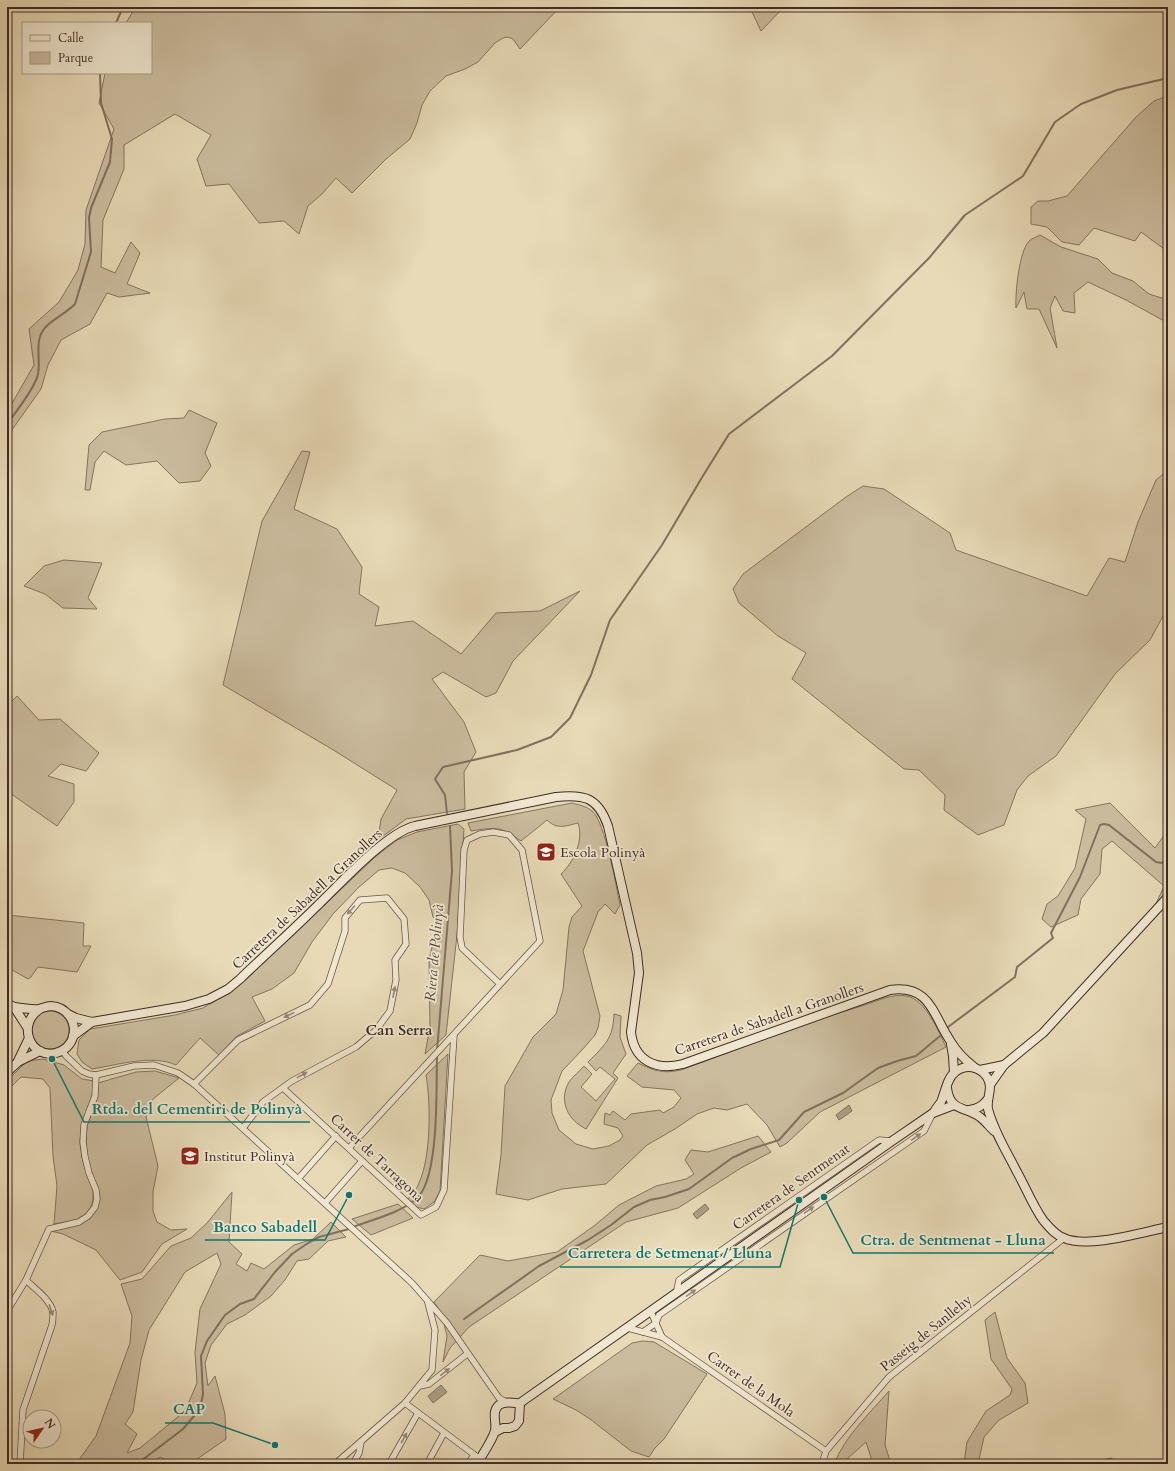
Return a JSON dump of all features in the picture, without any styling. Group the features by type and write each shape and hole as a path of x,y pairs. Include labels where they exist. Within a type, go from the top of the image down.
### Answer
{"main road":[{"name":"Carretera de Sabadell a Granollers","path":"68,1014 79,1019 92,1022 197,1004 221,993 240,979 359,865 404,829 556,797 572,796 583,797 592,801 601,810 608,826 637,953 639,973 631,1032 632,1041 636,1050 649,1062 657,1066 683,1064 890,990 905,988 922,996 936,1015 950,1041"},
{"path":"1168,897 1043,1033 1004,1065 990,1085 988,1099 988,1109 996,1133 1038,1212 1049,1227 1064,1238 1074,1241 1093,1241 1168,1227"},
{"path":"7,1003 14,1007 40,1009 50,1006 62,1009 68,1014 74,1025 73,1036 70,1044 55,1053 48,1053 35,1048 29,1038 27,1027 14,1007"},
{"path":"27,1027 31,1016 40,1009"},
{"name":"Carretera de Sabadell a Granollers","path":"73,1036 92,1022"},
{"path":"18,1062 29,1038"},
{"path":"950,1041 962,1056 986,1076 990,1085"},
{"path":"950,1041 954,1073"},
{"path":"7,1072 18,1062 40,1051"},
{"path":"933,1112 940,1103 947,1088 948,1081 954,1073 964,1068 977,1069 1004,1065"},
{"path":"947,1088 950,1100 954,1105 961,1109 976,1109 982,1106 988,1099"},
{"path":"477,1459 495,1432 495,1410 509,1404 628,1328 933,1112 954,1105"},
{"path":"969,1110 980,1117 996,1133"},
{"path":"495,1432 503,1428 515,1426 518,1421 520,1416 509,1404"},
{"path":"496,1422 503,1428"}],"street":[{"path":"349,1148 540,941 522,850 509,835 493,832 480,834 467,840 464,850 460,937 462,948 500,984"},
{"path":"194,1084 238,1040 310,1005 328,984 345,931 345,918 360,900 387,898 404,919 406,944 395,960 396,980 390,1012 376,1030 356,1047 299,1077 263,1102 242,1128"},
{"name":"Carrer de Tarragona","path":"283,1088 421,1214 436,1207 444,1190 454,1035"},
{"path":"62,1050 66,1056 82,1071 89,1074 96,1075 134,1066 154,1065 178,1073 194,1084 400,1272 447,1323 468,1354 509,1404"},
{"path":"7,1311 26,1280 49,1229 79,1222 88,1216 95,1207 97,1199 96,1190 87,1167 83,1142 84,1125 95,1096 96,1075"},
{"name":"Carretera de Sentmenat","path":"643,1332 656,1322 659,1315 924,1131 933,1112"},
{"path":"298,1179 336,1136"},
{"path":"325,1203 362,1161"},
{"name":"Passeig de Sanllehy","path":"822,1464 826,1451 889,1377 1064,1238"},
{"path":"20,1464 23,1410 52,1325 53,1312 44,1297 26,1280"},
{"path":"335,1464 405,1403 432,1370 435,1330 427,1300"},
{"path":"651,1312 662,1337"},
{"name":"Carrer de la Mola","path":"628,1328 662,1337 826,1451"},
{"path":"420,1386 430,1384 468,1354"},
{"path":"405,1403 477,1459 468,1464"},
{"path":"389,1464 418,1413"},
{"path":"427,1464 444,1433"},
{"path":"353,1464 359,1453 361,1442"}],"green space":[{"path":"131,7 560,7 520,49 513,39 508,37 503,38 495,43 478,62 465,69 446,76 430,91 422,105 417,123 410,139 386,159 352,193 336,178 322,194 308,206 299,234 284,221 259,223 229,184 206,186 197,159 211,135 175,114 124,145 124,169 103,220 101,267 115,273 131,242 140,253 127,284 150,293 119,297 107,293 90,324 61,340 48,365 41,389 9,434 7,451 7,412 34,365 29,329 59,302 78,270 85,244 86,210 114,129 99,103 105,74 152,74 152,22 127,22 132,13"},
{"path":"744,7 784,7 761,31 752,12"},
{"path":"1168,96 1168,252 1141,232 1135,241 1094,228 1079,245 1062,242 1047,227 1031,224 1031,207 1038,201 1048,201 1067,196 1136,117 1154,101"},
{"path":"1040,235 1061,247 1098,259 1112,273 1133,281 1149,294 1168,300 1168,323 1126,300 1088,282 1074,293 1075,313 1063,311 1055,296 1050,308 1057,348 1039,309 1027,309 1024,292 1016,308 1016,293 1020,263 1029,241"},
{"path":"189,410 217,423 205,453 211,466 200,481 179,483 157,461 126,465 104,451 95,462 90,490 85,490 89,445 102,432 165,419 184,418"},
{"path":"302,451 310,452 294,509 337,529 362,567 359,594 379,607 375,626 413,621 461,654 496,613 540,611 580,591 513,661 496,693 486,697 443,672 432,679 464,722 476,752 464,772 465,809 406,819 378,840 381,819 397,790 335,751 223,685 262,521"},
{"path":"1168,470 1168,607 1150,640 1115,674 1056,756 1028,776 1017,790 1004,825 978,835 944,810 945,795 919,770 904,769 792,679 806,653 778,636 739,603 733,589 743,574 863,486 884,489 950,533 956,550 1087,596 1109,558 1125,562 1138,522 1156,480"},
{"path":"64,560 102,563 88,598 97,609 63,608 45,594 24,586 44,566"},
{"path":"17,696 39,720 60,719 99,753 86,771 61,764 48,776 74,784 74,802 57,826 7,791 7,706"},
{"path":"572,803 587,808 597,817 606,840 620,905 615,914 605,904 598,912 583,951 600,1016 598,1028 595,1035 562,1071 551,1100 552,1113 559,1130 576,1144 593,1149 609,1146 620,1140 623,1136 618,1128 604,1124 605,1113 610,1115 613,1111 625,1120 631,1114 660,1110 663,1113 674,1107 681,1098 674,1090 642,1087 627,1076 638,1063 664,1072 681,1070 796,1028 885,998 902,995 914,998 931,1017 946,1047 820,1112 787,1143 780,1147 767,1125 747,1104 727,1110 714,1108 697,1114 647,1145 606,1184 562,1189 528,1200 496,1194 501,1155 505,1086 533,1037 556,1014 563,990 569,927 572,917 582,906 561,874 574,857 579,843 580,830 578,823 558,826 547,820 521,841 503,830 498,829 492,828 471,831 468,823"},
{"path":"1110,803 1155,848 1168,830 1168,890 1156,904 1164,886 1112,841 1102,849 1100,874 1081,899 1078,915 1051,927 1042,919 1047,904 1058,896 1075,868 1086,819 1075,810"},
{"path":"458,824 464,829 457,935 446,1035 425,1054 430,1027 429,960 438,921 433,917 429,900 420,887 405,873 392,868 379,870 359,887 333,914 312,942 294,973 272,989 252,997 265,1021 237,1036 219,1055 200,1038 176,1065 156,1060 146,1060 92,1069 82,1062 77,1054 79,1040 90,1029 175,1015 203,1008 224,995 293,935 375,857 397,840 417,832"},
{"path":"7,915 84,923 83,946 91,946 77,972 38,967 28,979 7,967"},
{"path":"46,1011 54,1011 64,1016 68,1023 68,1037 64,1044 54,1049 46,1049 36,1044 34,1041 31,1034 31,1026 36,1016 39,1014"},
{"path":"614,1014 621,1016 620,1037 626,1054 613,1073 618,1078 586,1129 574,1121 570,1115 564,1096 569,1082 584,1066 592,1074 581,1087 596,1101 615,1079 600,1067 596,1071 588,1062 599,1051 610,1036"},
{"path":"448,1054 440,1191 434,1202 424,1209 417,1207 408,1199 418,1185 426,1159 429,1130 429,1100 426,1075"},
{"path":"43,1059 64,1065 82,1079 94,1081 92,1096 82,1124 80,1142 82,1158 93,1189 93,1200 91,1207 85,1215 76,1220 54,1224 57,1186 53,1156 50,1088 43,1079 21,1077 7,1091 7,1081 27,1061"},
{"path":"155,1071 179,1078 153,1099 146,1117 158,1166 153,1192 153,1211 157,1222 171,1230 187,1229 162,1244 142,1272 120,1280 96,1250 63,1234 51,1231 81,1224 98,1207 87,1156 86,1142 87,1126 97,1096 98,1083 136,1072"},
{"path":"758,1136 771,1152 741,1168 678,1208 626,1222 469,1327 450,1348 443,1362 447,1336 441,1312 434,1302 480,1255 508,1261 557,1252 594,1226 619,1205 656,1186 686,1179 694,1174 685,1160 691,1150 708,1152"},
{"path":"232,1192 229,1242 242,1254 236,1264 247,1271 251,1263 264,1269 294,1245 313,1239 331,1222 346,1237 328,1241 309,1259 297,1261 285,1280 271,1296 245,1315 227,1324 211,1345 205,1363 208,1386 215,1376 225,1414 226,1439 190,1464 175,1464 160,1457 151,1464 76,1464 96,1436 130,1343 132,1316 121,1284 142,1279 171,1246 191,1238 207,1223","holes":["217,1253 221,1264 200,1309 195,1352 197,1383 185,1411 140,1448 127,1453 137,1434 125,1424 133,1412 141,1360 149,1330 185,1272"]},
{"path":"398,1204 413,1218 371,1235 352,1219"},
{"path":"995,1312 1007,1358 1025,1383 1028,1403 999,1420 984,1437 978,1464 953,1464 956,1460 964,1463 967,1442 986,1411 1010,1395 1012,1389 991,1359 985,1320"},
{"path":"643,1341 654,1342 707,1374 664,1439 649,1457 631,1451 590,1419 576,1410 553,1399 632,1343"},
{"path":"889,1391 885,1445 891,1464 873,1464 866,1442 847,1459 845,1464 834,1464 851,1434"},
{"path":"1111,1458 1121,1464 1092,1464 1092,1462"}],"shaded area":[{"path":"849,1105 852,1111 839,1120 836,1115"},
{"path":"705,1204 709,1209 697,1219 693,1214"},
{"path":"441,1385 447,1392 433,1403 428,1396"}],"waterway":[{"path":"116,22 123,7"},
{"path":"7,424 25,400 38,374 38,345 41,334 46,326 75,304 91,252 89,218 91,208 110,162 112,139 101,103 100,74"},
{"path":"447,813 445,795 435,779 443,767 517,750 551,737 570,718 591,675 610,620 662,545 729,434 832,356 929,258 965,215 1023,176 1055,122 1081,104 1117,90 1168,78"},
{"path":"948,1027 1015,977 1017,967 1053,938 1051,933 1080,877 1100,825 1109,825 1156,862 1162,863 1168,856"},
{"name":"Riera de Polinyà","path":"437,1051 452,871 450,826"},
{"path":"464,1319 539,1266 588,1240 611,1225 634,1207 650,1200 689,1189 732,1158 751,1149 779,1140 804,1112 843,1093 878,1068 916,1056 940,1036"},
{"path":"353,1227 401,1209 415,1200 423,1190 429,1174 433,1154 436,1110 437,1055"},
{"path":"137,1464 183,1429 200,1409 203,1394 201,1356 207,1341 225,1315 240,1304 254,1299 275,1272 292,1254 319,1237 349,1229"}],"place":[{"name":"Escola Polinyà","path":"546,852"},
{"name":"Rtda. del Cementiri de Polinyà","path":"52,1059"},
{"name":"Institut Polinyà","path":"190,1156"},
{"name":"Banco Sabadell","path":"349,1195"},
{"name":"Ctra. de Sentmenat - Lluna","path":"824,1197"},
{"name":"Carretera de Setmenat / Lluna","path":"799,1200"},
{"name":"CAP","path":"275,1445"}],"district":[{"name":"Can Serra","path":"399,1030"}]}
